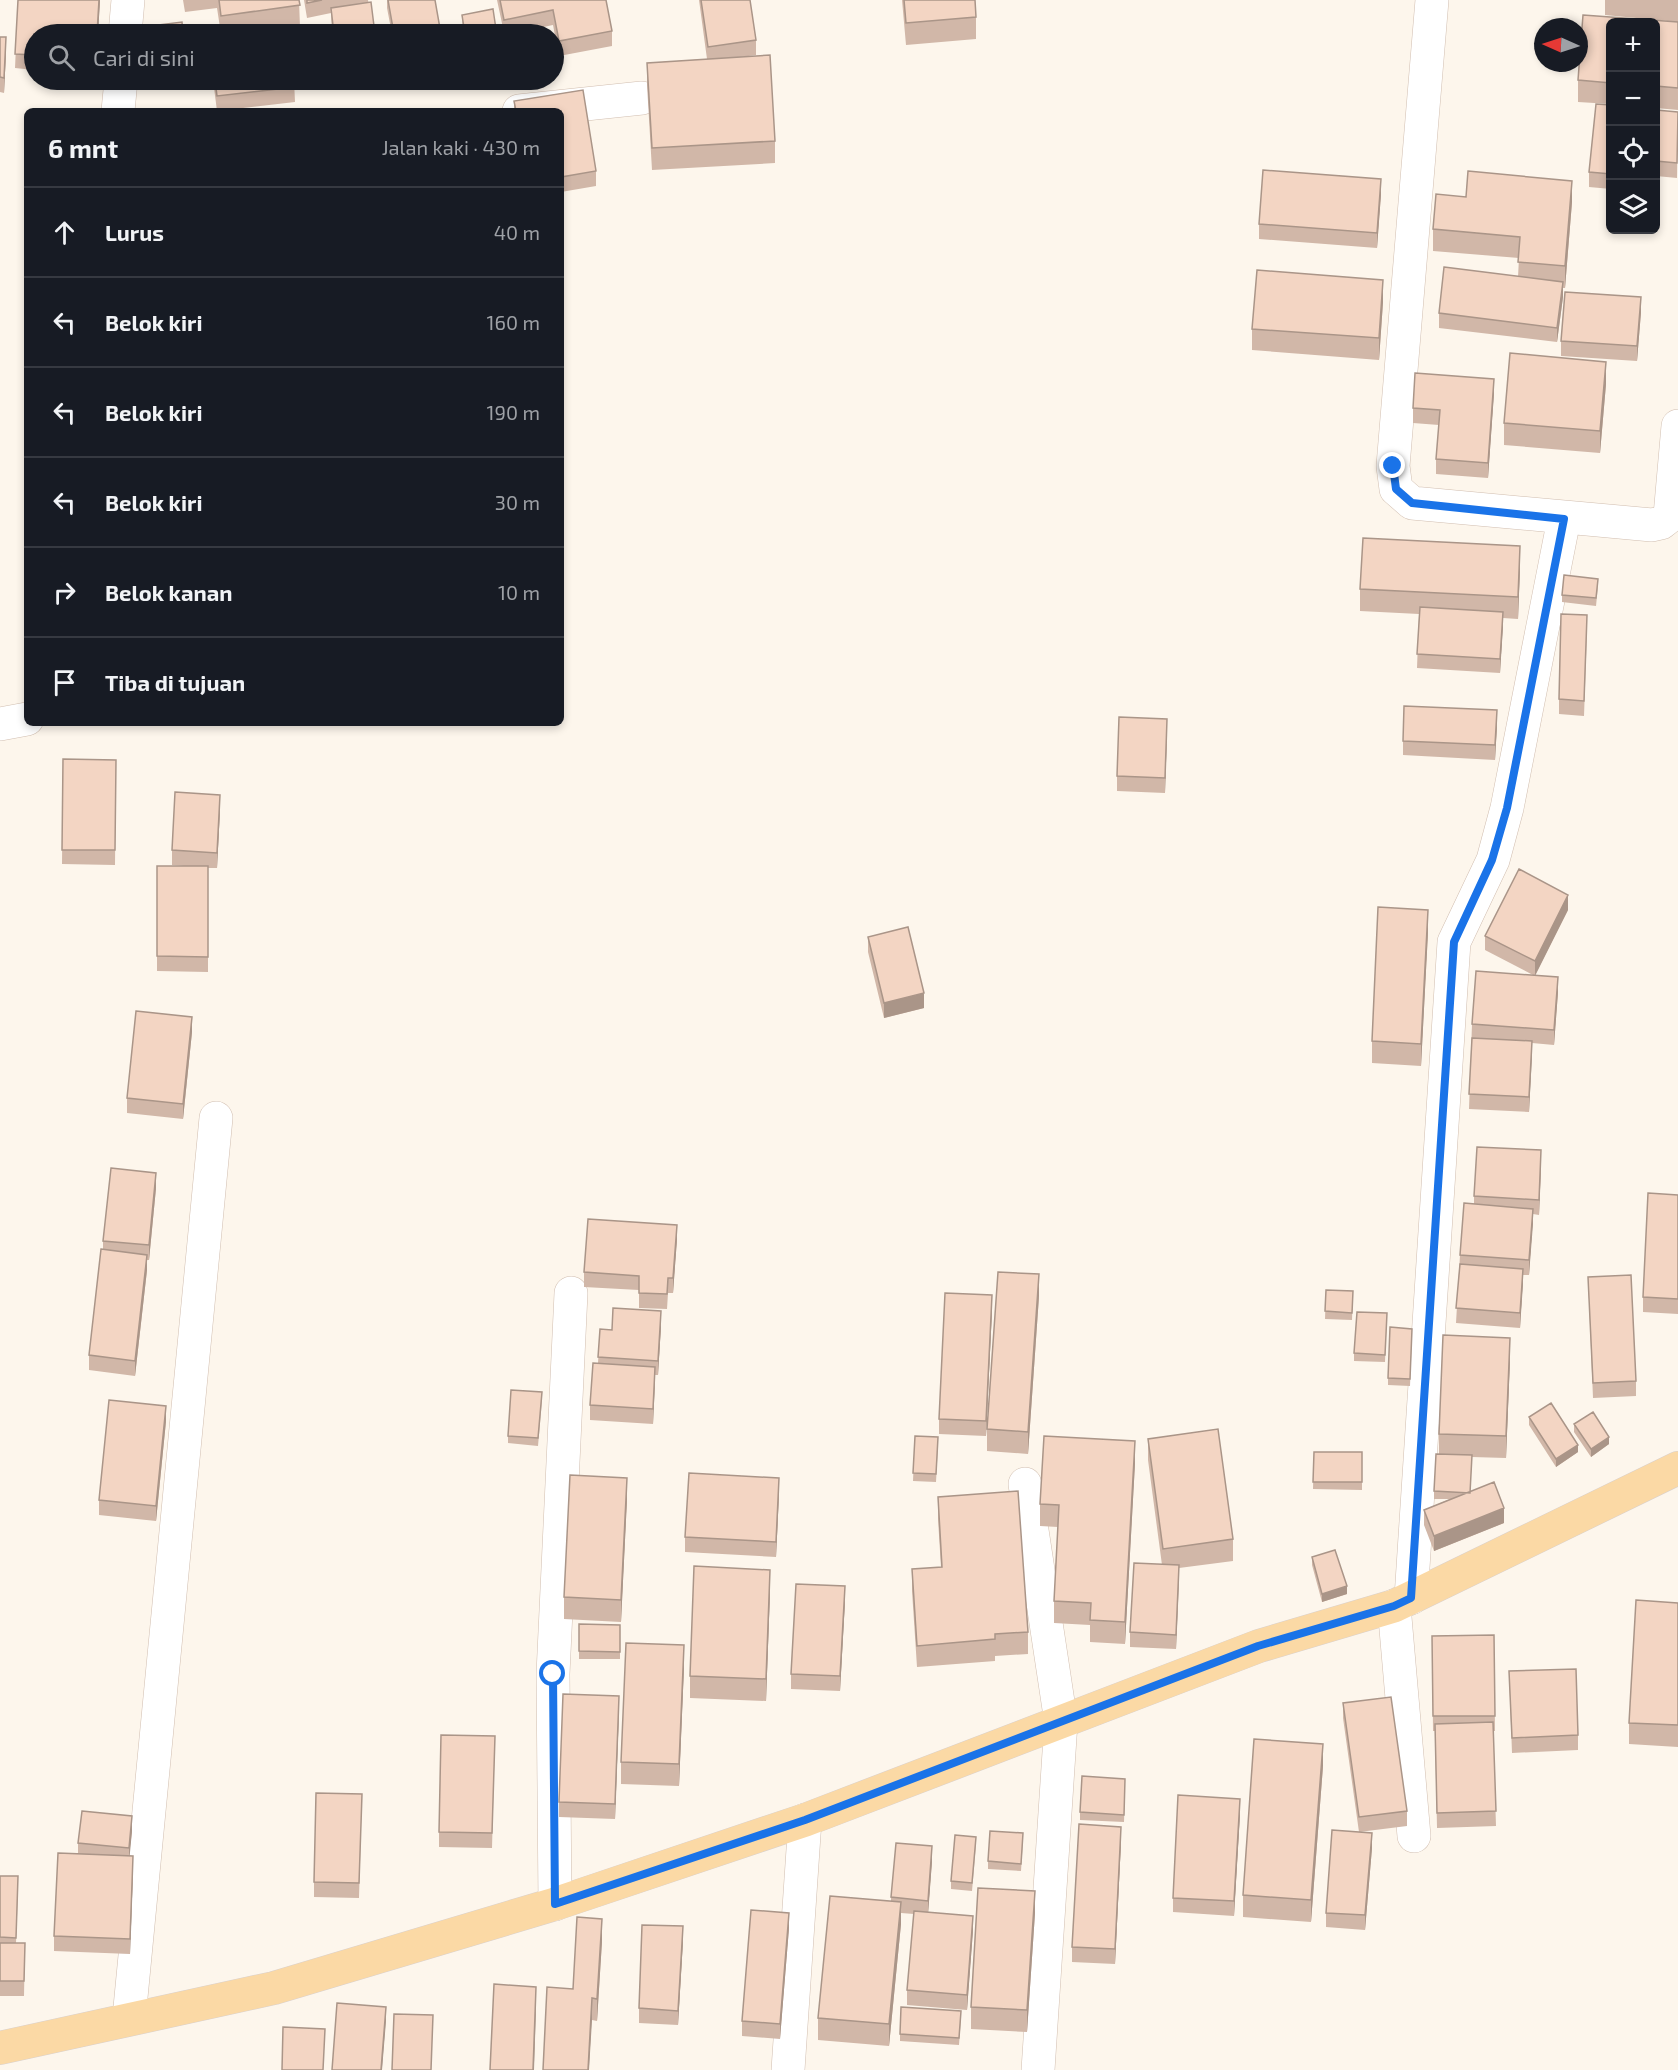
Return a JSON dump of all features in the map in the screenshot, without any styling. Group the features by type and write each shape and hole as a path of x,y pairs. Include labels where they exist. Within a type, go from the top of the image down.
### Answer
{"main road":[{"path":"0,2048 274,1988 555,1904 805,1820 1258,1646 1402,1602 1678,1468"}],"street":[{"path":"126,24 128,0"},
{"path":"1432,0 1393,466 1396,489 1412,503 1564,519 1652,525 1661,523 1670,516 1678,426"},
{"path":"118,108 120,90"},
{"path":"547,108 642,98"},
{"path":"1414,1836 1402,1602 1454,942 1492,860 1507,808 1564,519"},
{"path":"0,724 24,719"},
{"path":"129,2018 216,1118"},
{"path":"555,1904 553,1674 571,1293"},
{"path":"1025,1484 1061,1722 1038,2070"},
{"path":"788,2070 805,1820"}],"building":[{"path":"18,0 99,0 98,24 24,24 24,54 15,54"},
{"path":"219,0 299,0 300,5 221,16"},
{"path":"388,0 435,0 439,24 392,24"},
{"path":"500,0 606,0 612,31 564,40 564,24 556,24 553,10 504,20"},
{"path":"701,0 750,0 756,40 708,47"},
{"path":"904,0 975,0 976,17 906,23"},
{"path":"371,2 374,24 333,24 331,8"},
{"path":"493,9 495,24 463,24 462,15"},
{"path":"1583,15 1624,18 1606,18 1606,83 1578,80 1579,72 1588,72 1588,18 1583,18"},
{"path":"1660,21 1678,22 1678,88 1660,86"},
{"path":"0,37 6,37 4,78 0,77"},
{"path":"770,55 775,141 652,148 647,63"},
{"path":"216,90 269,90 217,96"},
{"path":"583,90 596,171 564,176 564,108 515,108 514,101"},
{"path":"1596,104 1606,105 1606,174 1589,172"},
{"path":"1660,110 1678,112 1677,163 1660,161"},
{"path":"1263,170 1381,179 1377,233 1259,224"},
{"path":"1468,171 1572,181 1565,266 1518,262 1520,237 1433,229 1436,194 1466,197"},
{"path":"1444,267 1563,282 1557,328 1439,313"},
{"path":"1257,270 1383,280 1379,338 1252,329"},
{"path":"1565,292 1641,297 1637,346 1561,341"},
{"path":"1510,353 1606,362 1600,431 1504,423"},
{"path":"1415,373 1494,379 1488,463 1436,459 1440,410 1413,408"},
{"path":"1363,538 1520,546 1518,597 1360,589"},
{"path":"1564,575 1598,579 1596,598 1562,595"},
{"path":"1420,607 1503,612 1500,659 1417,654"},
{"path":"1561,614 1587,615 1584,701 1559,699"},
{"path":"1404,706 1497,710 1495,745 1403,741"},
{"path":"1119,717 1167,719 1165,778 1117,776"},
{"path":"63,759 116,760 115,850 62,850"},
{"path":"175,792 220,795 217,853 172,850"},
{"path":"157,866 208,866 208,957 157,956"},
{"path":"1519,869 1568,895 1535,961 1485,936"},
{"path":"1378,907 1428,910 1421,1044 1372,1041"},
{"path":"908,927 924,993 884,1003 868,937"},
{"path":"1476,971 1558,977 1554,1030 1472,1024"},
{"path":"136,1011 192,1017 183,1104 127,1098"},
{"path":"1472,1038 1532,1041 1529,1097 1469,1094"},
{"path":"1477,1147 1541,1150 1539,1200 1474,1196"},
{"path":"111,1168 156,1173 149,1245 103,1241"},
{"path":"1648,1193 1678,1195 1678,1299 1643,1297"},
{"path":"1464,1203 1533,1209 1529,1260 1460,1255"},
{"path":"588,1219 677,1225 673,1278 668,1278 667,1294 639,1293 639,1276 584,1272"},
{"path":"101,1249 147,1255 135,1361 89,1355"},
{"path":"1460,1264 1523,1269 1520,1313 1456,1308"},
{"path":"998,1272 1039,1274 1028,1432 987,1429"},
{"path":"1631,1275 1636,1381 1593,1383 1588,1277"},
{"path":"1326,1290 1353,1291 1352,1313 1325,1311"},
{"path":"945,1293 992,1295 986,1421 939,1419"},
{"path":"613,1308 661,1311 658,1361 598,1357 600,1329 612,1330"},
{"path":"1357,1312 1387,1313 1385,1355 1354,1353"},
{"path":"1390,1327 1412,1329 1410,1379 1388,1378"},
{"path":"1443,1335 1510,1338 1506,1436 1439,1434"},
{"path":"593,1363 655,1367 653,1409 590,1405"},
{"path":"511,1390 542,1392 538,1438 508,1436"},
{"path":"109,1400 166,1406 156,1506 99,1500"},
{"path":"1551,1403 1578,1445 1556,1459 1529,1417"},
{"path":"1593,1412 1609,1437 1591,1449 1574,1424"},
{"path":"1218,1429 1233,1539 1163,1549 1148,1439"},
{"path":"915,1436 938,1437 936,1474 913,1473"},
{"path":"1044,1436 1135,1441 1125,1622 1090,1620 1091,1603 1054,1601 1059,1505 1040,1504"},
{"path":"1314,1452 1362,1452 1362,1482 1313,1482"},
{"path":"1436,1454 1472,1455 1470,1493 1434,1491"},
{"path":"689,1473 779,1478 776,1542 685,1537"},
{"path":"570,1475 627,1478 621,1600 564,1597"},
{"path":"1494,1482 1504,1508 1434,1536 1424,1510"},
{"path":"1018,1491 1028,1632 995,1634 995,1639 917,1646 912,1569 942,1567 938,1497"},
{"path":"1335,1550 1347,1586 1322,1594 1312,1557"},
{"path":"1134,1563 1179,1565 1176,1635 1130,1632"},
{"path":"694,1566 770,1570 766,1679 690,1676"},
{"path":"796,1584 845,1586 840,1676 791,1674"},
{"path":"1636,1600 1678,1603 1678,1725 1629,1723"},
{"path":"579,1624 620,1625 620,1652 579,1651"},
{"path":"1494,1635 1495,1716 1433,1716 1432,1636"},
{"path":"626,1643 684,1645 679,1764 621,1762"},
{"path":"1576,1669 1578,1735 1512,1738 1509,1671"},
{"path":"563,1694 619,1696 615,1804 559,1802"},
{"path":"1391,1697 1407,1811 1359,1817 1343,1703"},
{"path":"1493,1722 1496,1811 1437,1813 1435,1724"},
{"path":"441,1735 495,1736 492,1833 439,1832"},
{"path":"1254,1739 1323,1744 1311,1900 1243,1895"},
{"path":"1082,1776 1125,1779 1124,1815 1080,1812"},
{"path":"316,1793 362,1794 359,1883 314,1882"},
{"path":"1178,1795 1240,1799 1234,1901 1173,1898"},
{"path":"82,1811 132,1816 129,1848 78,1843"},
{"path":"1079,1824 1121,1827 1115,1949 1072,1947"},
{"path":"1332,1830 1372,1833 1365,1915 1326,1913"},
{"path":"990,1831 1023,1833 1021,1864 988,1861"},
{"path":"955,1835 976,1837 972,1883 951,1881"},
{"path":"896,1843 932,1846 928,1901 891,1897"},
{"path":"58,1853 133,1856 130,1939 54,1936"},
{"path":"0,1876 18,1876 16,1938 0,1937"},
{"path":"978,1888 1035,1891 1027,2010 971,2007"},
{"path":"830,1896 901,1902 889,2024 818,2018"},
{"path":"751,1910 789,1913 780,2024 742,2021"},
{"path":"914,1911 973,1916 967,1995 907,1990"},
{"path":"577,1917 602,1919 597,1999 592,1998 588,2070 543,2070 547,1987 573,1989"},
{"path":"642,1925 683,1926 678,2011 639,2008"},
{"path":"0,1943 25,1943 24,1981 0,1981"},
{"path":"494,1984 536,1987 533,2070 490,2070"},
{"path":"337,2003 386,2007 381,2070 332,2070"},
{"path":"901,2007 961,2011 959,2038 900,2034"},
{"path":"394,2014 433,2015 431,2070 392,2070"},
{"path":"283,2027 325,2029 323,2070 282,2070"}],"route":[{"path":"553,1674 555,1904 805,1820 1258,1646 1394,1606 1411,1598 1454,942 1492,860 1507,808 1564,519 1412,503 1396,489 1393,466"}]}
